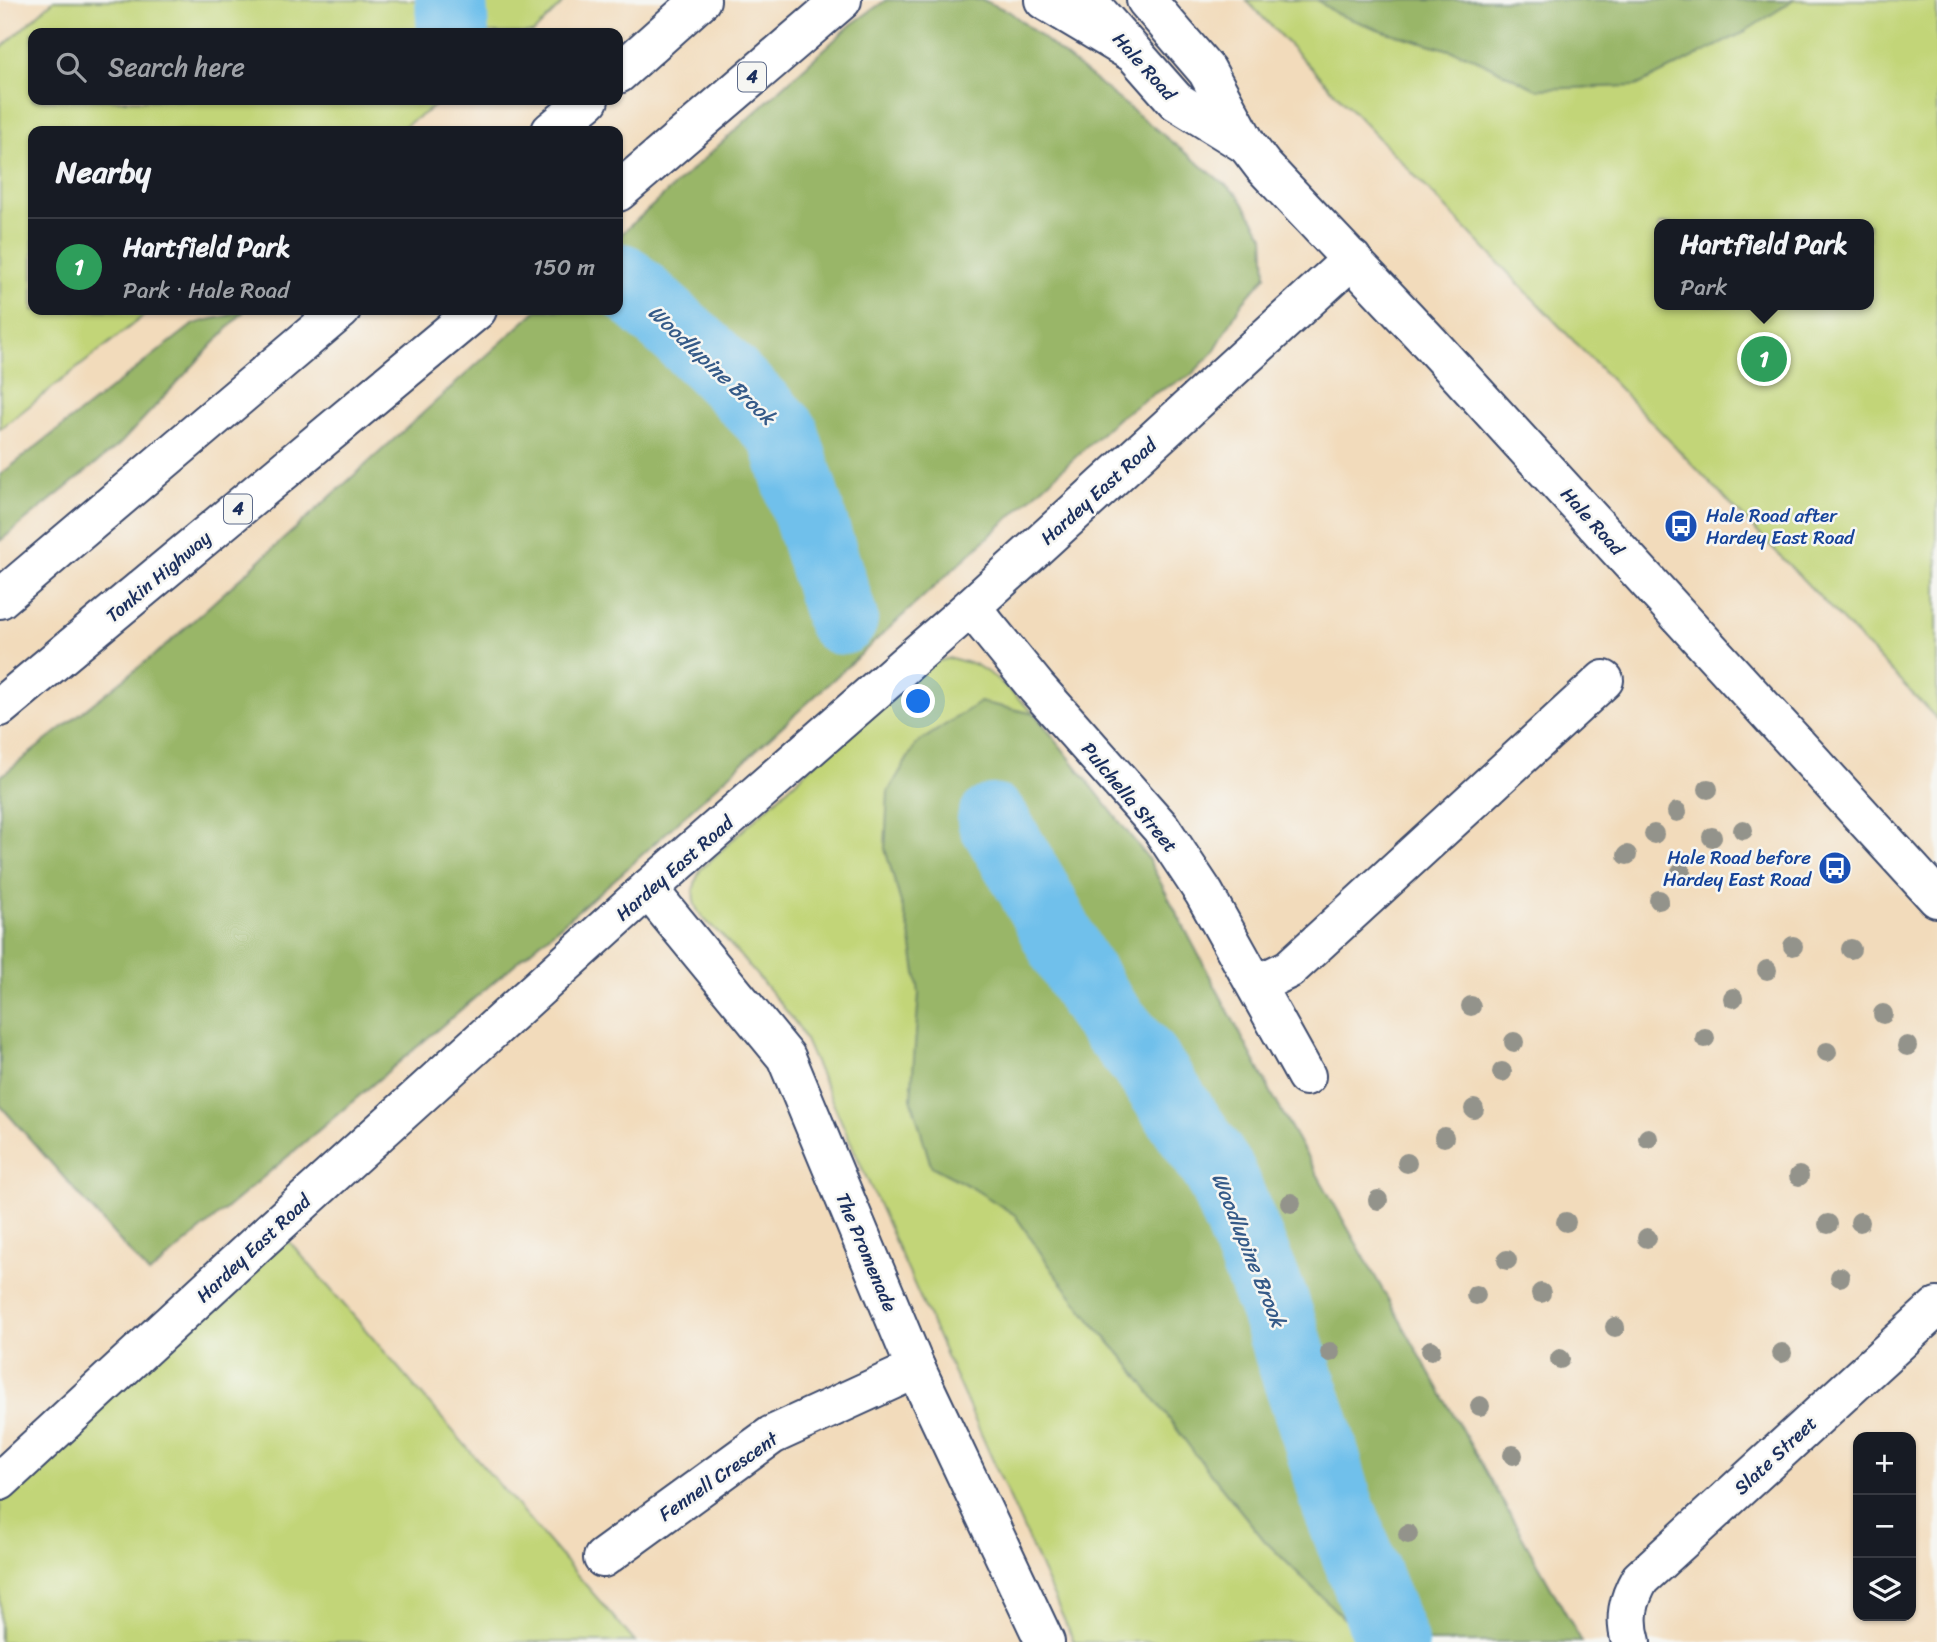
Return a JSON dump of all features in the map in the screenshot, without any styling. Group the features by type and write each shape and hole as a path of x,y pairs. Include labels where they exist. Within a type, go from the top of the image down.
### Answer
{"main road":[{"path":"623,70 701,0"},
{"name":"4","path":"623,188 842,0"},
{"path":"1044,0 1133,52"},
{"name":"Hale Road","path":"1087,0 1176,101 1247,145"},
{"name":"Hale Road","path":"1146,0 1207,71 1247,145 1264,166 1937,898"},
{"path":"557,126 583,105"},
{"name":"Hardey East Road","path":"0,1481 276,1226 648,889 971,607 1352,259"},
{"path":"0,599 335,315"},
{"name":"Tonkin Highway","path":"0,707 471,315"},
{"name":"Pulchella Street","path":"971,607 1037,688 1161,828 1204,893 1306,1076"},
{"path":"1256,985 1289,969 1604,680"},
{"name":"The Promenade","path":"648,889 786,1057 916,1369 1045,1642"},
{"name":"Slate Street","path":"1629,1628 1632,1594 1640,1579 1937,1307"},
{"name":"Fennell Crescent","path":"603,1558 772,1435 916,1369"}],"green space":[{"path":"54,0 566,0 538,28 28,28 28,105 436,105 405,126 28,126 28,315 145,315 0,429 0,49"},
{"path":"886,0 983,0 1010,12 1238,195 1264,236 1266,276 1242,303 1213,353 1190,376 1155,393 1118,418 621,874 149,1274 0,1105 0,777 163,648 531,315 623,315 623,232 852,24"},
{"path":"1246,0 1937,0 1937,719"},
{"path":"1317,0 1794,0 1741,34 1636,86 1536,89 1467,55 1383,31 1337,14"},
{"path":"240,315 120,444 0,541 0,475 191,326 203,321"},
{"path":"951,658 976,665 996,678 1035,714 1147,857 1274,1098 1582,1642 1074,1642 800,1029 728,942 704,918 694,901 694,889 700,870 921,665"},
{"path":"980,702 1035,714 1147,857 1274,1098 1582,1642 1368,1642 1264,1540 1195,1454 1128,1363 1055,1274 1015,1215 931,1166 911,1098 919,993 910,933 885,849 888,792 916,744"},
{"path":"276,1226 635,1642 0,1642 0,1481"}],"waterway":[{"name":"Woodlupine Brook","path":"451,0 453,28"},
{"name":"Woodlupine Brook","path":"623,281 711,360 783,433 842,619"},
{"name":"Woodlupine Brook","path":"993,820 1102,1010 1146,1063 1220,1173 1274,1305 1338,1506 1392,1642"}],"place":[{"name":"Hartfield Park","path":"1764,359"},
{"name":"Hale Road after Hardey East Road","path":"1681,526"},
{"name":"Hale Road before Hardey East Road","path":"1835,868"}]}
